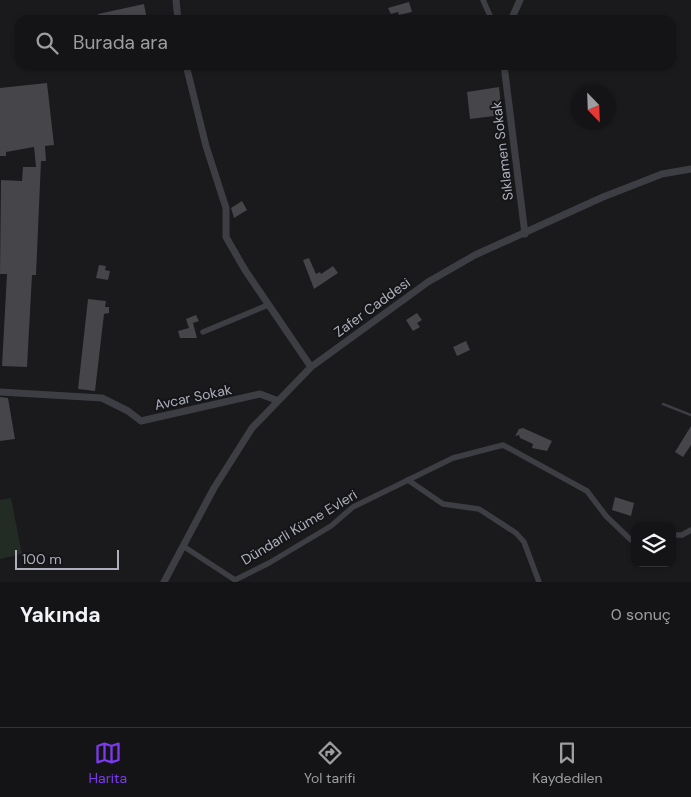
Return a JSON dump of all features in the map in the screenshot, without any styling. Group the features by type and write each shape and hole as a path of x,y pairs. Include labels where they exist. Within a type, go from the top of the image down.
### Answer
{"street":[{"path":"176,0 178,15"},
{"path":"483,0 490,15"},
{"path":"513,15 520,0"},
{"path":"187,70 206,146 226,208 226,236 268,305 311,367"},
{"name":"Sıklamen Sokak","path":"505,70 525,234"},
{"name":"Zafer Caddesi","path":"164,582 214,488 252,428 276,400 311,367 428,282 475,255 525,234 603,197 662,174 691,170"},
{"path":"203,332 268,305"},
{"name":"Avcar Sokak","path":"0,392 102,398 128,411 141,421 260,394 276,400"},
{"name":"Dündarli Küme Evleri","path":"183,546 235,580 270,564 331,526 353,507 453,458 503,446 587,491 606,516 631,540"},
{"path":"408,480 443,504 479,509 516,534 524,542 539,582"},
{"path":"676,535 682,535 691,530"}],"lane":[{"path":"663,404 691,416"}],"shaded area":[{"path":"11,498 22,554 0,559 0,500"}],"building":[{"path":"409,2 412,12 399,15 398,12 391,14 388,8"},
{"path":"144,4 146,15 98,15"},
{"path":"47,83 54,145 45,146 46,161 41,161 36,275 32,275 27,367 2,366 7,274 0,274 1,180 22,181 23,167 36,167 34,147 6,152 6,156 0,156 0,88"},
{"path":"499,87 502,115 470,119 467,92"},
{"path":"242,201 247,210 234,218 231,208"},
{"path":"309,258 316,274 320,272 321,274 333,266 338,273 314,289 303,260"},
{"path":"99,265 106,266 105,270 110,271 108,280 96,278"},
{"path":"88,299 106,301 105,307 109,307 109,313 104,314 95,391 78,389"},
{"path":"417,313 422,320 417,323 420,327 413,331 406,320"},
{"path":"196,315 199,321 193,323 197,338 180,338 178,331 189,328 186,319"},
{"path":"466,341 470,350 457,356 453,347"},
{"path":"0,397 8,398 15,439 0,441"},
{"path":"691,426 691,445 683,457 675,452"},
{"path":"523,428 552,441 547,451 532,448 533,444 520,438 519,435 515,436 519,429"},
{"path":"615,497 634,503 631,516 612,510"}]}
